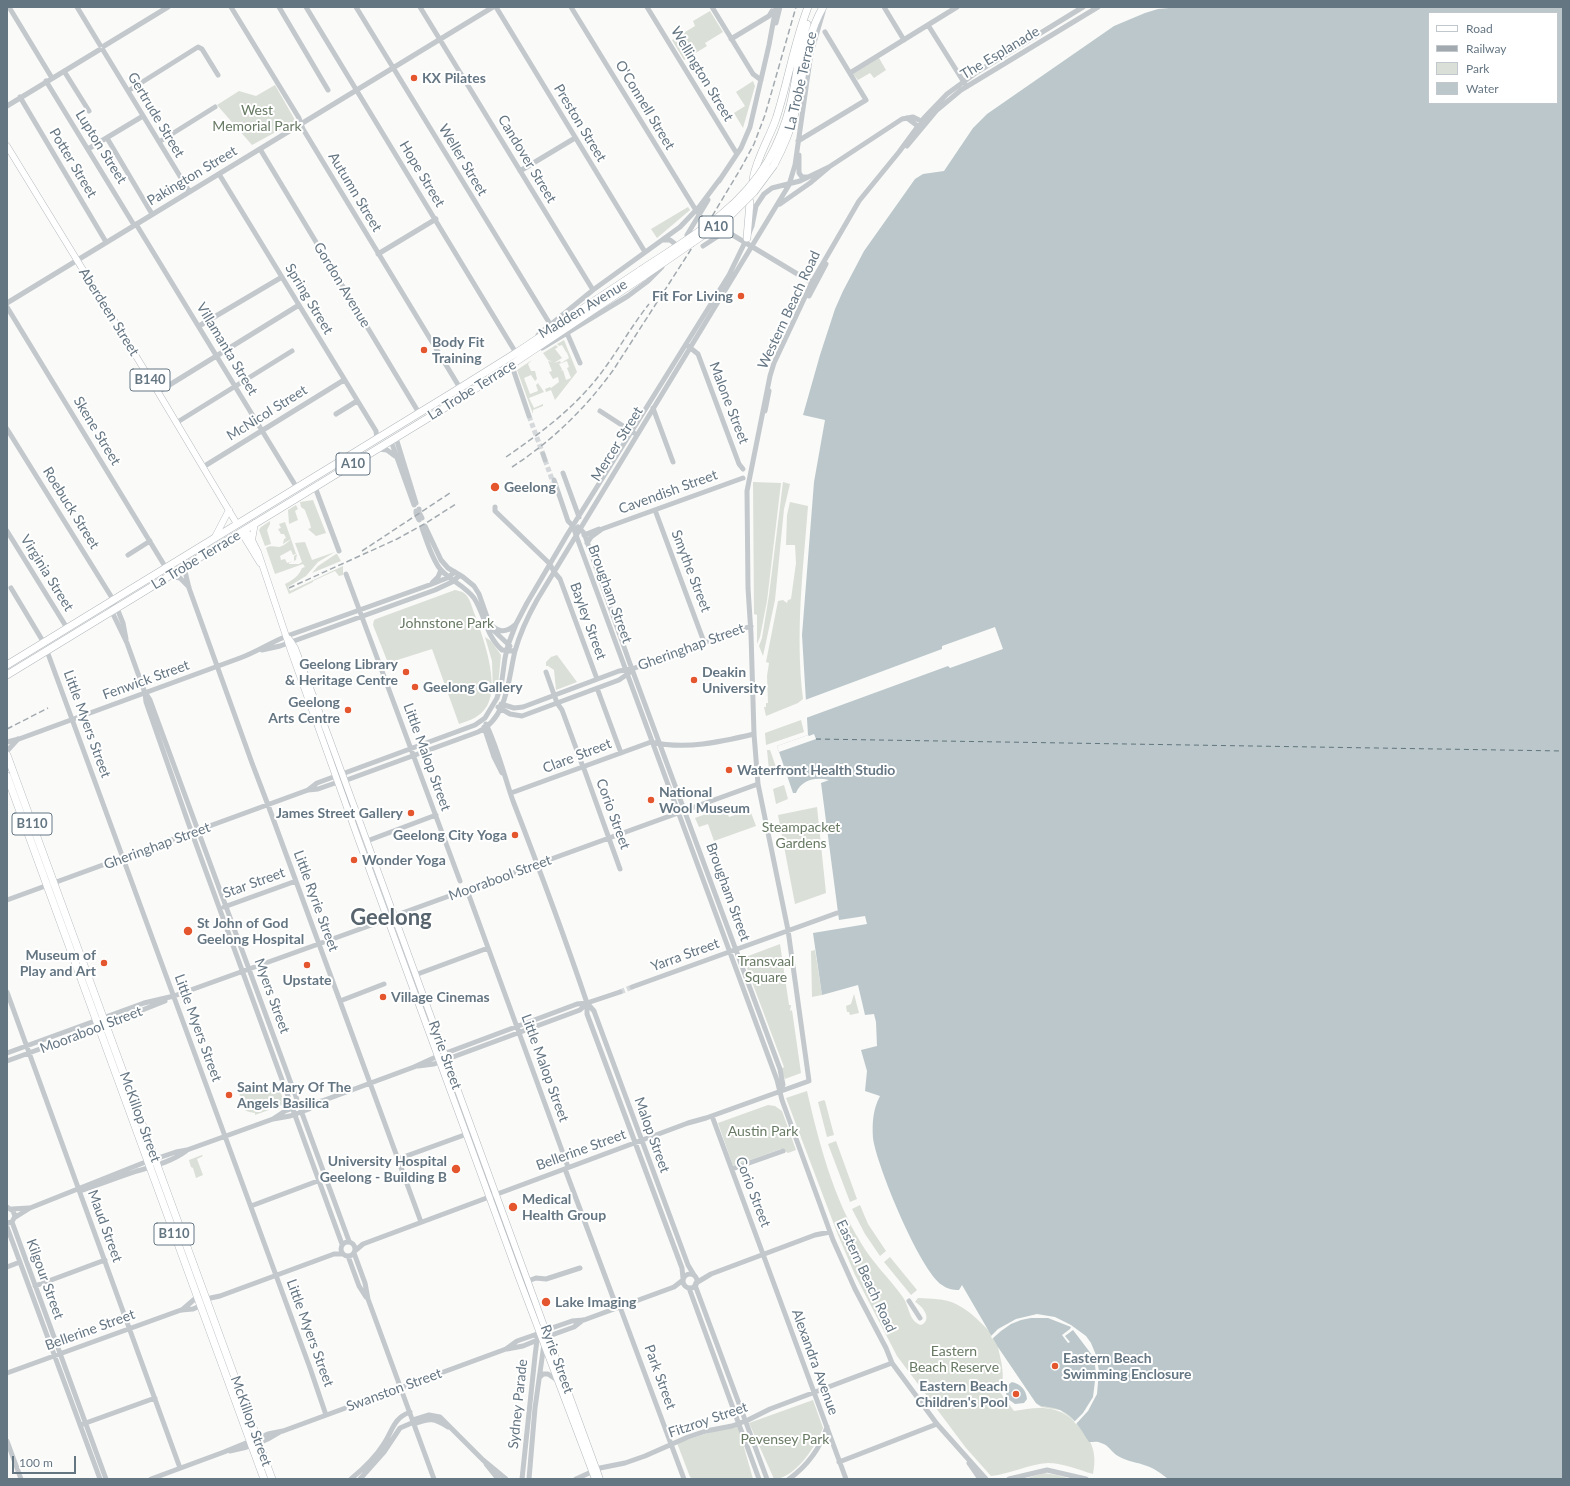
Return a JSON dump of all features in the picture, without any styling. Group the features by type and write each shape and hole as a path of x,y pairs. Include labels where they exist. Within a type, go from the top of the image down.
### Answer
{"highway":[{"path":"753,179 757,162 773,127 781,103 796,42 808,7"},
{"name":"La Trobe Terrace","path":"771,163 786,122 792,99 801,44 812,7"},
{"name":"La Trobe Terrace","path":"7,676 512,366 730,209 771,163 785,142 793,120 806,49 813,28 824,7"},
{"path":"746,240 750,202"},
{"name":"La Trobe Terrace","path":"7,665 114,601 237,522 378,439 643,273"},
{"name":"Gordon Avenue","path":"420,413 424,420"},
{"path":"389,432 393,439"},
{"name":"B140","path":"237,522 243,531"},
{"name":"McKillop Street","path":"7,755 51,885 152,1163 200,1306 254,1442 272,1479"},
{"path":"7,766 7,775"},
{"name":"McKillop Street","path":"7,775 51,885"},
{"name":"McKillop Street","path":"152,1163 207,1302 254,1442 264,1479"}],"main road":[{"name":"Aberdeen Street","path":"7,146 237,522"},
{"path":"215,537 229,510"},
{"path":"252,540 255,523"},
{"name":"Ryrie Street","path":"243,531 252,540 258,552 286,634 307,679 340,778 493,1195 541,1339 594,1470 600,1479"},
{"name":"Ryrie Street","path":"243,531 264,568"},
{"name":"Ryrie Street","path":"340,778 366,841 391,917 416,975 467,1134 528,1281 547,1333 594,1470 595,1479"},
{"name":"Swanston Street","path":"541,1339 547,1333"}],"street":[{"path":"9,7 52,78"},
{"name":"Gertrude Street","path":"77,7 189,192"},
{"path":"7,106 168,7"},
{"name":"Autumn Street","path":"232,7 299,118 303,129 460,388"},
{"path":"279,7 328,90"},
{"name":"Hope Street","path":"306,7 516,353"},
{"name":"Weller Street","path":"356,7 550,324"},
{"name":"Candover Street","path":"420,7 593,290"},
{"name":"Pakington Street","path":"7,303 492,7"},
{"name":"Preston Street","path":"496,7 645,252"},
{"name":"O'Connell Street","path":"571,7 697,213"},
{"name":"Wellington Street","path":"647,7 737,154"},
{"path":"712,7 753,74 761,80"},
{"path":"731,39 770,16 775,11 767,7"},
{"name":"Madden Avenue","path":"687,235 697,213 737,154 750,127 769,45 774,33 775,11 780,7"},
{"path":"808,177 802,176 799,172 798,141 812,53 824,7"},
{"path":"884,7 904,40"},
{"name":"The Esplanade","path":"965,84 982,69 1084,7"},
{"name":"The Esplanade","path":"921,125 943,97 1098,7"},
{"path":"850,73 954,8"},
{"path":"928,25 965,84"},
{"path":"798,141 866,100 825,32"},
{"path":"128,91 198,47 202,49 218,75"},
{"path":"64,71 89,111"},
{"name":"Lupton Street","path":"46,81 135,224"},
{"name":"Potter Street","path":"20,97 106,242"},
{"path":"159,142 215,107"},
{"path":"88,149 143,116"},
{"path":"779,204 810,183 829,167 902,119 913,116 921,125"},
{"name":"Western Beach Road","path":"758,784 754,734 751,626 747,571 746,496 771,370 813,283 858,201 921,125"},
{"path":"107,138 152,214"},
{"path":"520,171 575,138"},
{"name":"Mercer Street","path":"494,703 502,680 508,645 516,624 538,583 779,204 789,185 795,165 798,141"},
{"name":"Gordon Avenue","path":"260,149 420,413"},
{"name":"Mercer Street","path":"501,706 509,684 515,651 529,615 634,433 653,408 729,275 751,230 756,206 762,196 772,188 789,185 829,167"},
{"name":"Spring Street","path":"219,174 376,431 378,439"},
{"name":"Madden Avenue","path":"523,348 550,324 593,290 697,213"},
{"path":"378,254 436,220"},
{"name":"Villamanta Street","path":"135,224 199,326 297,488"},
{"path":"703,246 726,231 746,240 753,246 813,283"},
{"path":"662,240 670,240 674,243"},
{"name":"Madden Avenue","path":"512,366 635,291 662,267"},
{"path":"199,326 282,277"},
{"path":"158,392 299,305"},
{"name":"Skene Street","path":"7,307 166,568"},
{"path":"567,333 580,363"},
{"name":"Malone Street","path":"688,346 698,354 739,464 743,469"},
{"path":"176,423 292,351"},
{"path":"512,366 530,415"},
{"name":"McNicol Street","path":"203,467 344,380"},
{"path":"336,414 357,401"},
{"path":"653,408 673,462"},
{"path":"600,411 634,433"},
{"name":"Roebuck Street","path":"7,428 114,601"},
{"path":"393,439 415,502 398,460 393,439"},
{"path":"376,450 387,450 398,460"},
{"path":"749,482 743,478 741,473 743,469 751,468"},
{"path":"563,473 579,517"},
{"name":"Cavendish Street","path":"584,534 602,529 743,478"},
{"name":"Brougham Street","path":"554,481 568,521 573,526 780,1091"},
{"path":"315,487 339,551"},
{"path":"573,502 580,507 586,506"},
{"name":"Bayley Street","path":"495,507 495,511 550,564 560,580 597,680"},
{"name":"Smythe Street","path":"655,510 704,642"},
{"path":"429,545 425,526 439,558 448,568 458,573 477,590 493,630 515,651"},
{"name":"Brougham Street","path":"573,526 580,528 584,534 632,669 767,1033 780,1070 783,1085 780,1091"},
{"path":"422,528 434,560 440,570 455,580 473,596 492,639 501,649 506,651 515,651"},
{"name":"Cavendish Street","path":"587,543 591,536 602,529"},
{"name":"Virginia Street","path":"7,531 67,628"},
{"path":"128,555 150,541"},
{"name":"Little Ryrie Street","path":"184,567 190,588 252,763 421,1222"},
{"path":"430,585 437,578 440,570"},
{"name":"Fenwick Street","path":"7,742 72,720 218,666 259,650 286,634 360,610 430,585 458,573"},
{"name":"Fenwick Street","path":"259,650 290,643 434,590 455,580 458,573"},
{"name":"Little Malop Street","path":"346,574 412,748 460,881"},
{"path":"169,576 181,579 190,588"},
{"path":"538,583 545,587"},
{"path":"11,588 44,642"},
{"name":"Myers Street","path":"114,601 115,609 124,627 127,643 145,693 146,702 192,833 320,1180 345,1255 359,1286 368,1300"},
{"path":"326,622 329,629"},
{"path":"489,622 494,628 500,631 508,630 516,624"},
{"name":"Gheringhap Street","path":"494,703 501,706 519,708 597,680 626,672 704,642 751,626"},
{"name":"Little Myers Street","path":"47,651 251,1206 326,1415"},
{"name":"Corio Street","path":"546,672 557,703 562,710 620,869"},
{"name":"Gheringhap Street","path":"494,718 502,714 522,716 620,680 626,672"},
{"path":"597,688 621,753"},
{"name":"Myers Street","path":"145,693 150,700 199,830 325,1178 353,1247 365,1283 368,1300 434,1479"},
{"path":"485,718 494,703"},
{"name":"Gheringhap Street","path":"501,706 510,714"},
{"name":"Gheringhap Street","path":"7,900 308,790 317,783 340,778 414,756 486,727 494,718 501,706"},
{"name":"Gheringhap Street","path":"340,778 412,748 475,725 485,718"},
{"name":"Malop Street","path":"485,718 494,757 507,783 537,864 587,1003 587,1014 682,1268 683,1279"},
{"path":"651,742 661,744 698,745 754,734"},
{"path":"446,735 449,742"},
{"name":"Fenwick Street","path":"7,751 19,739"},
{"name":"Clare Street","path":"511,794 651,742"},
{"path":"758,784 788,930"},
{"name":"Moorabool Street","path":"7,1053 146,1009 174,996 758,784"},
{"path":"366,841 436,816"},
{"name":"Star Street","path":"220,908 296,881"},
{"name":"Little Malop Street","path":"467,890 567,1168 619,1307"},
{"name":"Yarra Street","path":"632,987 837,913"},
{"name":"Bellerine Street","path":"353,1247 688,1123 712,1116 809,1081 788,930"},
{"path":"416,975 488,948"},
{"path":"340,1001 384,984"},
{"name":"Maud Street","path":"7,992 180,1468"},
{"path":"442,1057 517,1026 577,1004 587,1003 620,992"},
{"path":"11,1221 30,1208 79,1189 83,1190 176,1152 187,1150 273,1119 301,1112 322,1101 414,1067 519,1033 580,1010 587,1003"},
{"name":"Malop Street","path":"587,1003 594,1011 678,1239 688,1265 695,1276"},
{"name":"Moorabool Street","path":"7,1061 101,1023"},
{"path":"760,1036 767,1033"},
{"path":"598,1042 604,1040"},
{"name":"Eastern Beach Road","path":"780,1091 829,1230 855,1288 886,1348 892,1363 937,1424 962,1454 986,1479"},
{"path":"273,1119 285,1111 293,1108 322,1101"},
{"name":"Corio Street","path":"712,1116 763,1254"},
{"path":"398,1159 467,1134"},
{"path":"731,1168 783,1151"},
{"path":"251,1206 325,1178"},
{"path":"657,1202 664,1200"},
{"path":"9,1207 30,1208"},
{"name":"Kilgour Street","path":"9,1207 15,1213 11,1221 35,1286 57,1355"},
{"name":"Kilgour Street","path":"7,1227 83,1424 106,1479"},
{"path":"689,1288 711,1274 829,1230"},
{"path":"672,1241 678,1239"},
{"path":"334,1254 342,1245 353,1247"},
{"path":"200,1306 220,1296 334,1254 345,1255 353,1247"},
{"name":"Alexandra Avenue","path":"763,1254 846,1479"},
{"path":"35,1286 105,1260"},
{"path":"7,1267 20,1262"},
{"path":"528,1281 536,1278 546,1279 580,1268"},
{"path":"711,1274 695,1276 688,1274 683,1279 684,1285 689,1288 759,1479"},
{"path":"695,1276 696,1284 766,1479"},
{"name":"Swanston Street","path":"547,1333 574,1327 584,1320 674,1287 683,1279"},
{"name":"Swanston Street","path":"674,1287 689,1288"},
{"name":"Bellerine Street","path":"181,1310 197,1297"},
{"path":"909,1301 920,1318"},
{"name":"Bellerine Street","path":"7,1373 181,1310 193,1309 200,1306"},
{"name":"Park Street","path":"619,1307 684,1479"},
{"name":"Swanston Street","path":"506,1349 517,1341 541,1339"},
{"name":"Swanston Street","path":"150,1479 224,1452 272,1437 283,1431 506,1349 541,1339"},
{"name":"Sydney Parade","path":"528,1479 539,1378 541,1339"},
{"name":"Sydney Parade","path":"522,1476 541,1339"},
{"name":"Fitzroy Street","path":"576,1479 594,1470 645,1456 699,1433 745,1421 768,1410 892,1363"},
{"path":"539,1378 543,1374 548,1374 558,1380"},
{"path":"83,1424 155,1398"},
{"path":"351,1479 384,1445 398,1418 410,1412"},
{"path":"360,1479 384,1452 399,1429 414,1422 436,1418 452,1430 483,1460 506,1479"},
{"name":"Kilgour Street","path":"83,1424 100,1479"},
{"path":"839,1462 937,1424"},
{"path":"789,1479 803,1468 811,1458 822,1442 827,1427"},
{"path":"7,1441 21,1479"},
{"name":"Eastern Beach Road","path":"962,1454 980,1479"},
{"path":"483,1460 498,1479"},
{"path":"1009,1479 1047,1470 1086,1479"},
{"path":"517,1479 522,1476"}],"green space":[{"path":"710,11 723,32 705,43 707,46 684,60 672,40 695,26 693,21"},
{"path":"879,58 886,70 874,78 870,73 858,80 853,74"},
{"path":"753,81 755,86 743,128 734,113 745,106 736,92"},
{"name":"West Memorial Park","path":"275,85 295,120 294,122 252,145 217,105 239,91 256,96"},
{"path":"688,207 690,210 657,238 651,229"},
{"path":"564,340 577,372 555,400 551,390 546,392 545,389 551,388 559,382 558,377 553,379 549,372 552,371 548,361 553,362 548,360 543,353 556,345 558,347 555,349 562,358 554,363 560,361 561,363 569,358 562,345 559,346 557,344","holes":["567,361 569,367 567,368 571,378 566,380 563,370 561,371 562,369 559,364"]},
{"path":"532,360 528,364 531,371 535,371 537,379 535,381 531,375 524,378 530,394 538,391 536,385 538,383 544,392 529,398 534,408 543,404 543,406 533,410 533,414 517,370"},
{"path":"753,482 781,483 767,601 760,637 757,644 757,615 754,614"},
{"path":"783,482 790,484 784,509 775,600 763,656 759,646 762,638 769,595"},
{"path":"313,500 326,533 316,536 308,529 311,528 310,523 305,510 301,507 300,502"},
{"path":"790,502 808,506 802,578 800,627 803,699 798,703 766,716 764,707 766,707 766,703 768,703 767,676 769,663 766,662 778,601 783,600 787,603 788,600 791,599 796,563 795,545 786,545 787,515"},
{"path":"296,505 298,509 295,511 298,520 289,524 288,510"},
{"path":"270,521 267,530 271,544 265,546 259,530"},
{"path":"285,522 291,539 283,544 284,539 286,538 278,529 281,528 279,524"},
{"path":"291,539 296,554 293,555 291,550 280,556 281,560 285,559 287,563 293,561 289,564 299,564 302,562 295,543 305,542 312,560 335,552 318,562 306,576 288,587 290,591 343,566 343,575 339,576 335,571 289,594 285,584 295,578 302,568 305,567 303,564 275,574 266,548 271,546 279,547 286,544"},
{"path":"297,554 296,560 294,561 294,556"},
{"path":"336,554 341,561 312,573 318,566"},
{"name":"Johnstone Park","path":"455,590 464,593 471,603 486,648 492,686 491,697 484,710 475,718 459,724 432,649 388,663 373,625 374,620 376,619"},
{"path":"485,637 491,641 501,655 498,686 495,693 493,692 492,661"},
{"path":"557,655 577,682 556,690 554,670 546,666 546,662 551,657"},
{"path":"801,720 804,732 766,745 765,733"},
{"path":"767,750 770,750 776,767 769,770"},
{"path":"784,785 788,799 776,804 773,789"},
{"path":"725,807 729,817 750,810 756,826 714,841 708,824 699,827 695,818"},
{"name":"Steampacket Gardens","path":"817,807 826,893 795,904 778,815"},
{"name":"Transvaal Square","path":"780,944 789,1005 791,1005 790,1011 792,1010 801,1073 785,1079 781,1069 784,1067 743,958"},
{"path":"815,950 822,995 812,997 811,951"},
{"path":"854,994 859,1013 850,1015 849,1012 847,1012 846,1006 851,1004"},
{"path":"251,1083 251,1091 255,1093 279,1088 285,1104 255,1115 255,1113 248,1112 242,1105 240,1092 242,1087"},
{"name":"Eastern Beach Reserve","path":"807,1091 822,1150 842,1207 865,1250 905,1300 911,1317 921,1325 925,1323 926,1313 915,1302 918,1298 937,1299 951,1302 963,1308 976,1318 1080,1427 1093,1448 1093,1474 1065,1465 1048,1463 991,1476 966,1448 897,1356 855,1275 838,1235 786,1098","holes":["998,1347 1036,1403 1041,1407 1060,1410 1068,1416 1061,1412 1045,1408 1014,1411 1000,1392 1003,1375"]},
{"path":"824,1100 834,1135 827,1137 818,1102"},
{"name":"Austin Park","path":"768,1105 775,1106 782,1111 796,1150 788,1153 781,1149 733,1166 718,1123"},
{"path":"836,1141 857,1199 850,1202 828,1144"},
{"path":"202,1155 203,1156 197,1159 203,1175 196,1178 189,1160"},
{"path":"860,1205 868,1224 886,1251 880,1256 865,1234 852,1209"},
{"path":"890,1257 917,1290 911,1295 884,1262"},
{"name":"Pevensey Park","path":"813,1400 823,1428 820,1435 810,1452 797,1468 782,1478 774,1479 749,1423"},
{"path":"738,1426 753,1479 693,1479 690,1477 677,1443 711,1432"},
{"path":"1044,1473 1057,1475 1071,1479 1024,1479"}],"water":[{"path":"1180,7 1563,7 1563,1479 1168,1479 1152,1468 1125,1460 1104,1444 1089,1442 1075,1421 1066,1413 1054,1408 1040,1406 1036,1403 998,1347 962,1285 959,1290 950,1289 942,1285 933,1276 922,1260 890,1192 873,1138 874,1116 880,1096 865,1091 867,1071 861,1050 877,1046 876,1022 874,1014 865,1015 858,985 822,995 813,933 867,924 865,916 839,920 821,783 829,780 810,780 802,785 796,793 793,793 777,746 808,735 802,635 814,482 825,420 803,415 835,309 864,251 915,179 923,174 944,171 973,128 987,114 1114,26 1158,9"},
{"name":"Eastern Beach Children's Pool","path":"1012,1382 1018,1384 1026,1393 1027,1399 1024,1403 1015,1404 1008,1399 1006,1390"}],"pier":[{"path":"995,627 1003,649 950,668 948,666 806,718 805,700 942,649 942,646"},
{"path":"814,734 816,739 779,752 777,746"},
{"path":"1037,1314 1055,1317 1071,1325 1086,1336 1096,1355 1099,1371 1097,1394 1088,1411 1076,1424 1074,1422 1083,1413 1093,1397 1096,1373 1094,1358 1084,1364 1079,1357 1080,1356 1085,1361 1092,1355 1073,1330 1065,1336 1070,1342 1068,1343 1062,1335 1071,1327 1048,1318 1031,1318 1011,1324 992,1339 991,1336 998,1329 1016,1319"}],"ferry route":[{"path":"816,739 1563,751"}],"tunnel":[{"path":"529,416 543,454"},
{"path":"545,460 553,482"},
{"path":"620,992 632,987"}],"railway":[{"path":"512,467 527,457 568,423 592,397 614,369 708,223 754,144 765,115 796,7"},
{"path":"506,457 553,422 584,393 601,373 649,304"},
{"path":"362,551 450,493"},
{"path":"289,588 397,539 456,504"},
{"path":"7,729 48,708"}],"place":[{"name":"KX Pilates","path":"414,78"},
{"name":"Fit For Living","path":"741,296"},
{"name":"Body Fit Training","path":"424,350"},
{"name":"Geelong","path":"495,487"},
{"name":"Geelong Library & Heritage Centre","path":"406,672"},
{"name":"Deakin University","path":"694,680"},
{"name":"Geelong Gallery","path":"415,687"},
{"name":"Geelong Arts Centre","path":"348,710"},
{"name":"Waterfront Health Studio","path":"729,770"},
{"name":"National Wool Museum","path":"651,800"},
{"name":"James Street Gallery","path":"411,813"},
{"name":"Geelong City Yoga","path":"515,835"},
{"name":"Wonder Yoga","path":"354,860"},
{"name":"St John of God Geelong Hospital","path":"188,931"},
{"name":"Museum of Play and Art","path":"104,963"},
{"name":"Upstate","path":"307,965"},
{"name":"Village Cinemas","path":"383,997"},
{"name":"Saint Mary Of The Angels Basilica","path":"229,1095"},
{"name":"University Hospital Geelong - Building B","path":"456,1169"},
{"name":"Medical Health Group","path":"513,1207"},
{"name":"Lake Imaging","path":"546,1302"},
{"name":"Eastern Beach Swimming Enclosure","path":"1055,1366"},
{"name":"Eastern Beach Children's Pool","path":"1016,1394"}],"district":[{"name":"Geelong","path":"391,918"}]}
